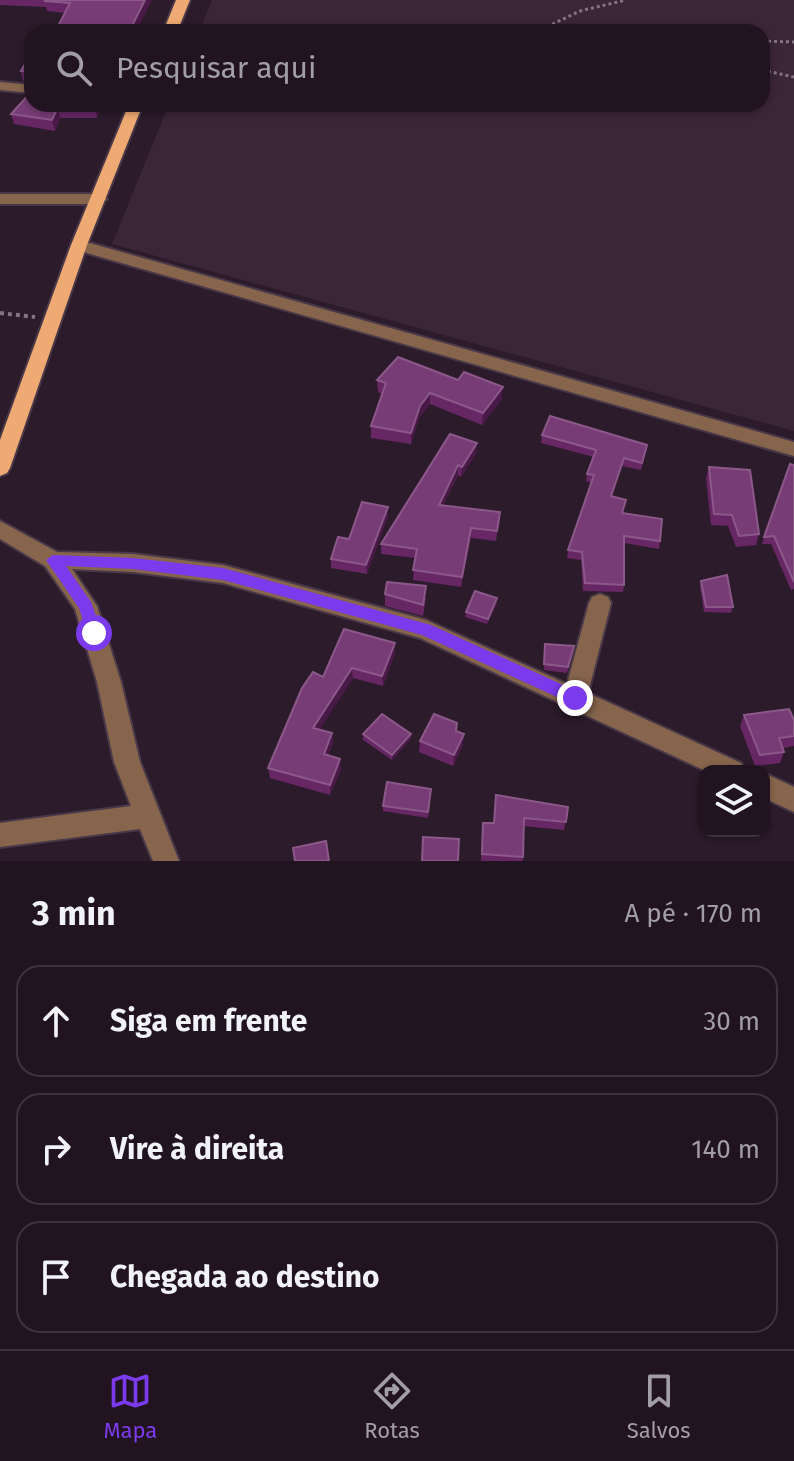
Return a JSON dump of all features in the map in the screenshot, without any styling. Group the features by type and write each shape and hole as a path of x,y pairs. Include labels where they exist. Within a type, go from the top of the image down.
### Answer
{"main road":[{"path":"173,24 183,0"},
{"path":"0,468 79,245 133,112"}],"street":[{"path":"0,86 24,88"},
{"path":"0,199 99,199"},
{"path":"79,245 794,449"},
{"path":"0,529 53,560 86,606 109,682 127,762 166,861"},
{"path":"53,560 133,563 223,574 426,630 719,765"},
{"path":"575,698 600,603"},
{"path":"770,788 794,800"},
{"path":"0,835 148,816"}],"path":[{"path":"553,24 580,11 626,0"},
{"path":"770,41 794,42"},
{"path":"770,72 794,77"},
{"path":"0,313 53,319"}],"shaded area":[{"path":"212,0 794,0 794,431 112,244 166,112 770,112 770,24 202,24"}],"building":[{"path":"145,0 133,24 59,24 70,3 45,1"},
{"path":"24,100 24,112 56,112 52,120 11,114"},
{"path":"398,357 458,380 464,372 503,387 483,413 430,393 420,406 411,433 371,426 386,383 377,380"},
{"path":"550,416 647,445 642,463 624,458 611,496 626,500 622,513 662,519 660,541 624,536 624,585 585,583 582,552 568,550 594,475 587,474 596,450 542,435"},
{"path":"450,434 477,443 462,467 458,465 439,505 500,512 497,531 471,528 462,577 413,570 417,549 381,544"},
{"path":"790,464 794,465 794,582 774,536 764,537"},
{"path":"709,467 750,470 759,534 739,536 732,515 714,514"},
{"path":"362,502 388,507 366,565 331,559 338,537 349,539"},
{"path":"727,575 733,607 706,607 701,581"},
{"path":"387,582 426,586 423,605 385,594"},
{"path":"475,591 497,598 488,619 466,612"},
{"path":"344,629 395,643 382,676 352,668 313,728 332,733 324,754 340,759 330,785 268,768 302,688 313,672 323,677"},
{"path":"545,644 574,646 568,667 544,664"},
{"path":"789,709 794,720 794,736 779,738 784,752 760,755 744,715"},
{"path":"382,714 411,734 392,755 363,734"},
{"path":"434,714 457,723 456,731 464,734 454,755 420,741"},
{"path":"387,782 431,789 428,812 383,806"},
{"path":"496,795 568,807 566,822 524,818 523,857 482,854 483,823 494,823"},
{"path":"423,837 459,839 458,861 422,861"},
{"path":"326,841 329,861 295,861 293,848"}],"route":[{"path":"94,633 86,606 53,560 133,563 223,574 426,630 468,646 575,698"}]}
